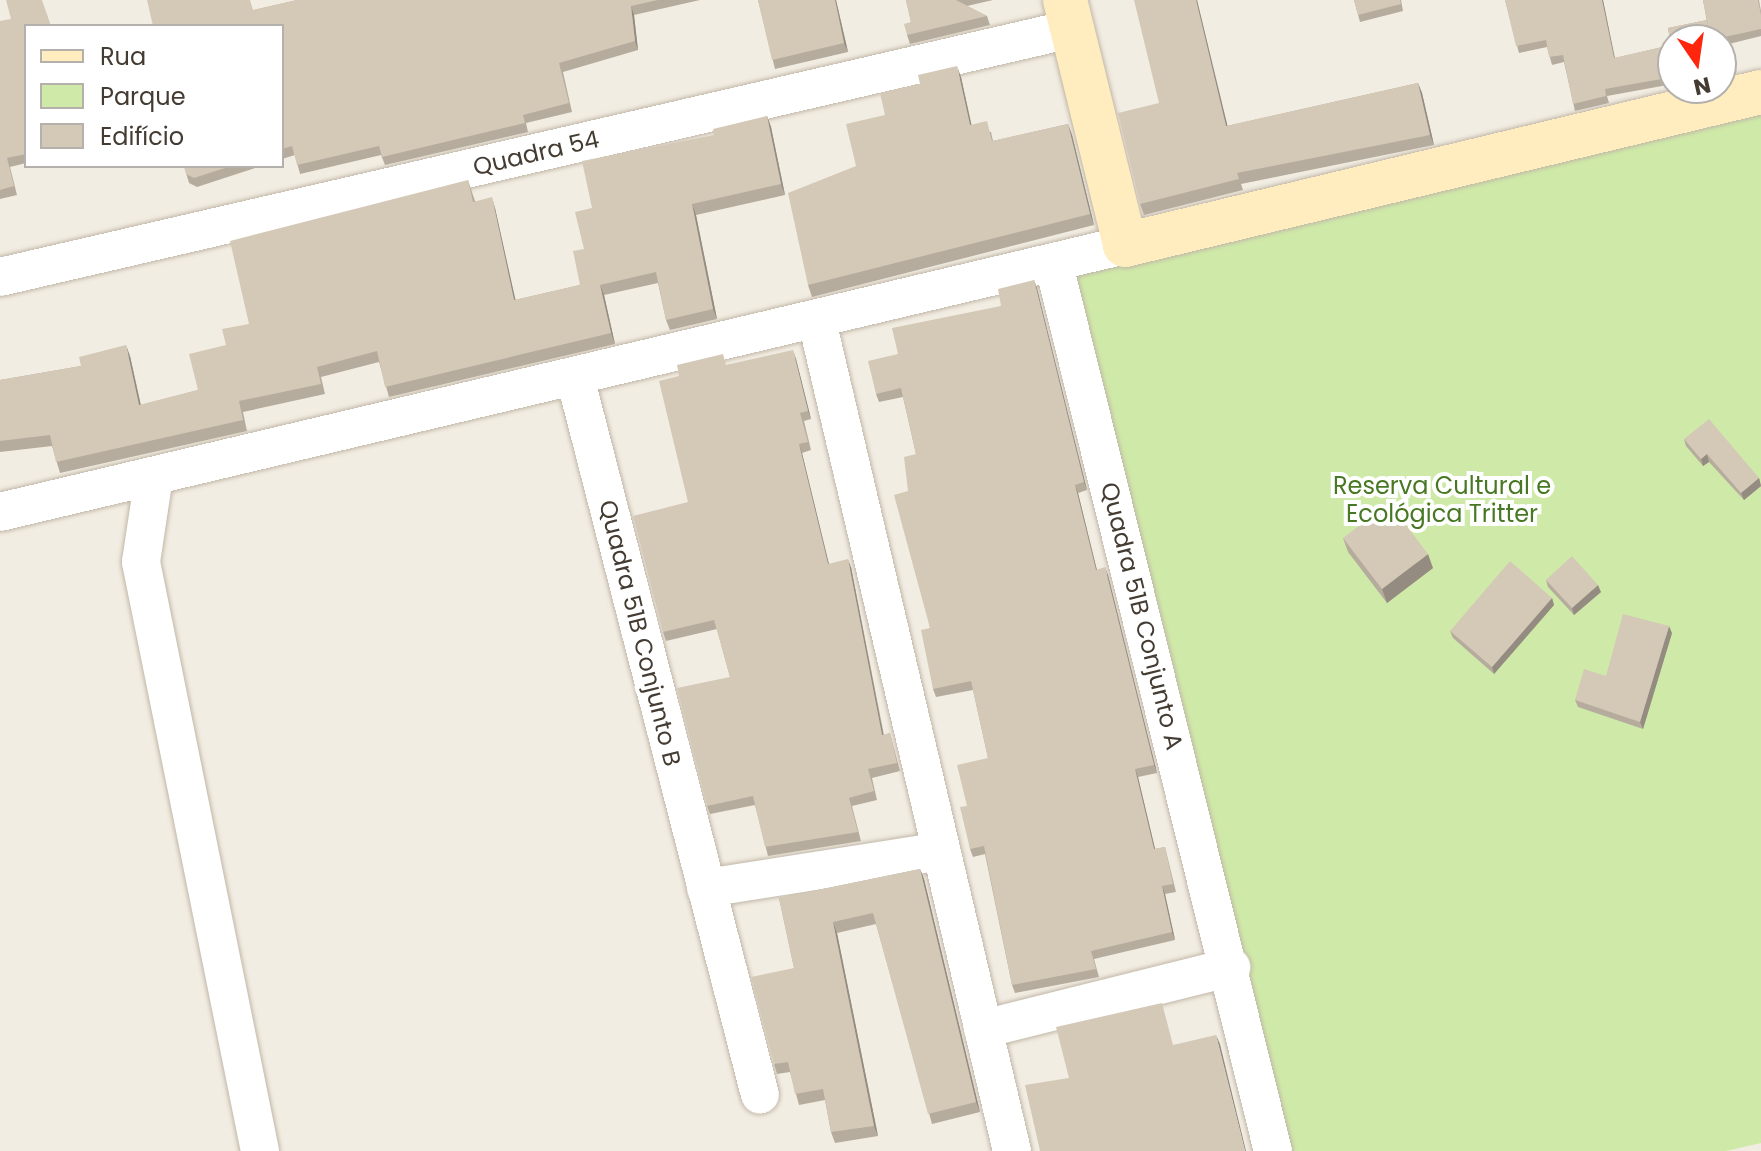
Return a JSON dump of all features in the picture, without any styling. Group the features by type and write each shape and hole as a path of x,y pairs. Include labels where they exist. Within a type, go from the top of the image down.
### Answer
{"street":[{"path":"1068,14 1125,245"},
{"name":"Quadra 54","path":"0,277 1068,14"},
{"path":"0,512 1054,265 1125,245 1761,92"},
{"name":"Quadra 51B Conjunto A","path":"1054,265 1231,967 1273,1151"},
{"path":"817,321 1012,1151"},
{"name":"Quadra 51B Conjunto B","path":"575,377 760,1095"},
{"path":"154,476 141,562 260,1151"},
{"path":"706,888 941,851"},
{"path":"983,1029 1231,967"}],"green space":[{"name":"Reserva Cultural e Ecológica Tritter","path":"1761,95 1761,1143 1726,1151 1271,1151 1060,269 1725,104 1737,104 1737,101"}],"building":[{"path":"6,0 42,0 50,24 24,24 24,154 7,158 14,186 0,190 0,21 11,19"},
{"path":"147,0 250,0 253,10 297,0 658,0 631,6 635,41 559,63 569,103 523,115 525,123 382,157 379,146 297,165 292,146 284,148 284,24 153,24"},
{"path":"758,0 835,0 844,43 772,60"},
{"path":"906,0 956,0 987,16 907,35 904,24 911,22"},
{"path":"1134,0 1196,0 1226,126 1418,83 1430,135 1237,173 1239,179 1140,204 1118,113 1159,103"},
{"path":"1354,0 1400,0 1401,4 1358,15"},
{"path":"1505,0 1602,0 1614,58 1657,48 1657,80 1605,89 1606,96 1573,104 1563,55 1549,57 1546,40 1516,46"},
{"path":"1703,0 1758,0 1761,29 1737,34 1737,24 1708,24"},
{"path":"1707,20 1708,24 1688,24"},
{"path":"957,66 970,125 987,121 992,141 1068,124 1090,214 808,285 788,193 856,166 846,124 885,115 880,93 920,84 918,75"},
{"path":"767,116 781,184 692,204 713,309 666,320 656,272 600,285 611,333 385,387 377,351 317,367 321,384 239,401 243,420 56,462 50,435 0,441 0,380 81,366 79,357 126,345 139,405 198,390 189,354 226,345 222,329 249,324 230,241 468,180 473,202 492,197 514,300 580,285 573,251 584,249 575,212 592,208 582,161 714,135 713,129"},
{"path":"184,168 225,168 194,178 186,174"},
{"path":"1034,280 1084,482 1075,485 1096,570 1105,567 1154,765 1135,769 1154,849 1165,847 1173,884 1162,886 1172,932 1091,951 1096,969 1012,985 984,846 970,849 960,807 967,806 957,765 988,758 971,681 933,689 921,630 930,628 894,495 908,491 904,457 916,454 901,388 876,394 868,361 898,354 892,328 1001,306 998,289"},
{"path":"793,350 808,411 800,413 808,442 799,444 828,564 848,559 882,735 890,733 897,763 868,769 874,791 849,798 858,832 765,847 753,796 707,806 677,688 730,677 714,620 663,632 633,516 688,502 659,381 679,376 677,365 723,354 726,365"},
{"path":"1709,419 1759,478 1741,493 1707,454 1701,459 1684,439"},
{"path":"1389,503 1428,554 1382,589 1343,538"},
{"path":"1572,556 1598,585 1572,608 1546,580"},
{"path":"1510,561 1552,598 1492,667 1450,631"},
{"path":"1623,614 1669,626 1640,722 1575,700 1584,669 1606,676"},
{"path":"920,869 976,1102 928,1114 873,913 833,922 874,1126 831,1132 823,1089 795,1094 788,1062 774,1064 751,977 794,968 779,898"},
{"path":"1162,1003 1173,1045 1216,1035 1245,1151 1040,1151 1025,1085 1069,1078 1056,1027"}]}
